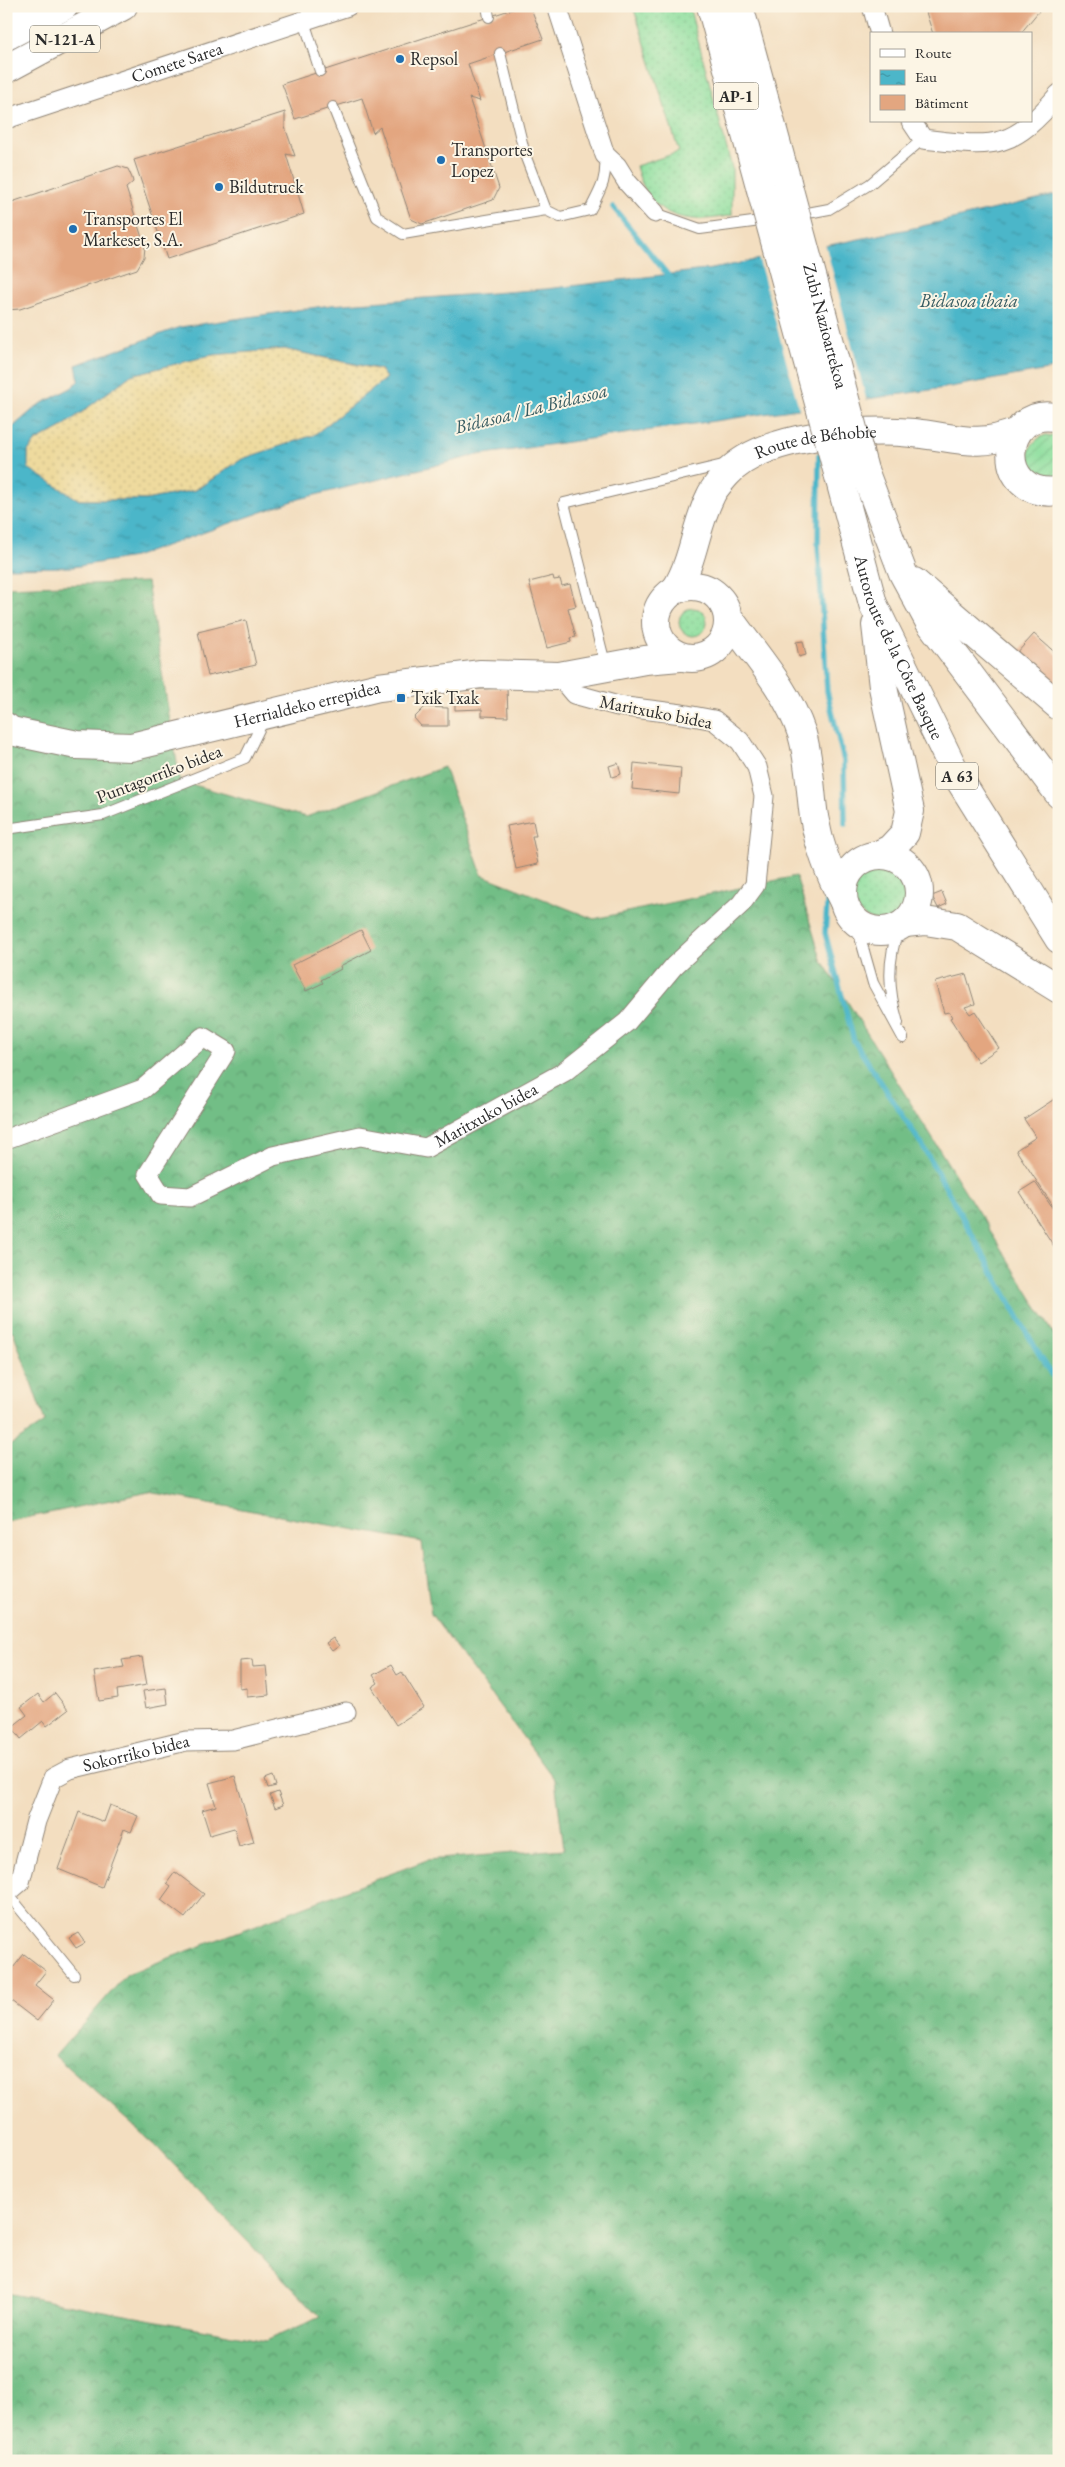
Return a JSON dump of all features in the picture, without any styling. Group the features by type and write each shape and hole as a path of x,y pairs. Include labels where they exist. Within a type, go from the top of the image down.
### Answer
{"main road":[{"name":"N-121-A","path":"6,36 64,6"},
{"name":"N-121-A","path":"6,69 123,6"},
{"name":"Zubi Nazioartekoa","path":"711,6 760,186 815,337"},
{"name":"Zubi Nazioartekoa","path":"739,6 787,182 815,337 851,472"},
{"name":"Route de Béhobie","path":"676,589 684,576 710,496 727,474 748,459 782,443 860,432 888,431 916,433 972,442 996,440 1017,432 1033,419 1043,416 1059,418"},
{"path":"1014,472 1010,452 1017,432"},
{"name":"Route de Béhobie","path":"972,442 995,455 1028,487 1055,496"},
{"name":"Autoroute de la Côte Basque","path":"851,472 929,621 1059,794"},
{"name":"Autoroute de la Côte Basque","path":"851,472 873,604 956,774 1059,940"},
{"name":"Route de Béhobie","path":"700,528 710,590"},
{"path":"903,573 1059,706"},
{"path":"609,667 627,654 656,622 661,602 676,589 687,585 699,586 710,590 723,601 729,618 786,697 802,734 809,768 814,816 824,859 846,908 856,923 877,931 925,921 957,926 1059,990"},
{"path":"843,900 842,888 845,877 856,864 892,847 905,833 910,811 883,687 873,604"},
{"path":"713,652 727,633 729,618"},
{"path":"656,622 662,643 680,657 697,658 713,652 739,654 762,662"},
{"name":"Herrialdeko errepidea","path":"6,727 11,731 77,745 132,747 379,687 481,674 559,676 680,657"},
{"path":"814,816 828,837 838,845 858,854 891,855 911,869 917,879 918,903 913,914 902,925"}],"street":[{"name":"Comete Sarea","path":"6,119 348,6"},
{"path":"557,6 605,154 655,213"},
{"path":"872,6 879,32"},
{"path":"912,122 923,139 983,146 1014,137 1039,117 1059,94"},
{"name":"Maritxuko bidea","path":"6,1139 143,1089 203,1037 226,1051 148,1174 161,1195 190,1196 273,1156 360,1136 426,1148 564,1072 627,1022 674,966 741,904 755,885 764,796 757,767 740,741 714,720 618,706 574,694 559,676"},
{"name":"Sokorriko bidea","path":"7,1894 20,1882 36,1821 53,1778 70,1769 186,1741 233,1740 346,1712"}],"lane":[{"path":"6,17 25,6"},
{"path":"304,21 320,71"},
{"path":"500,54 525,155 546,210"},
{"path":"333,106 377,217 403,234 546,210 560,217 590,210 604,184 606,172 605,154"},
{"path":"655,213 700,229 742,225 829,210 870,184 923,139"},
{"path":"609,667 564,503 748,459"},
{"name":"Puntagorriko bidea","path":"6,829 103,815 245,758 267,714"},
{"path":"856,923 873,983 903,1038 893,1004 889,979 893,944 902,925"},
{"path":"7,1894 74,1974"}],"green space":[{"path":"633,6 689,6 732,168 732,215 699,219 684,218 671,214 659,207 650,197 642,183 636,166 679,152"},
{"path":"1046,435 1059,437 1059,475 1049,477 1034,471 1030,464 1029,456 1036,440"},
{"path":"147,582 180,781 306,817 444,767 482,875 594,919 796,876 821,959 1059,1342 1059,2461 6,2461 6,2293 266,2341 320,2317 155,2145 55,2056 127,1974 427,1860 564,1849 555,1780 431,1614 422,1542 149,1492 6,1522 6,1448 45,1422 13,1331 6,1333 6,587"},
{"path":"693,608 703,612 707,622 703,632 693,636 683,632 679,622 683,612"},
{"path":"880,865 895,870 903,878 908,893 903,908 895,916 880,921 865,916 857,908 852,893 857,878 865,870"}],"sand":[{"path":"284,349 380,370 386,378 314,435 242,459 195,490 146,500 79,500 27,468 28,451 36,441 62,427 131,375 212,355"}],"water":[{"name":"Bidasoa ibaia","path":"1059,194 1059,368 944,388 478,455 299,499 134,557 73,567 6,568 6,433 37,406 71,388 79,380 76,365 180,327 331,305 546,289 712,269 918,227","holes":["284,349 380,369 386,378 314,435 242,459 196,490 146,500 79,500 28,468 28,451 36,441 62,427 131,375 212,355"]}],"pier":[{"path":"825,243 867,402 800,412 758,257"}],"building":[{"name":"Transportes Lopez","path":"522,6 530,6 543,39 468,64 480,101 469,98 499,188 493,200 422,224 411,219 380,127 373,133 362,98 295,119 282,84"},
{"path":"924,6 1043,6 1022,32 932,32"},
{"name":"Bildutruck","path":"285,112 285,127 295,156 286,154 304,214 167,259 134,160"},
{"name":"Transportes El Markeset, S.A.","path":"118,166 128,169 132,178 133,182 126,188 145,247 144,257 137,269 20,309 6,310 6,204"},
{"path":"553,576 554,580 560,579 562,586 570,584 576,606 568,608 576,637 570,638 571,642 547,648 529,582"},
{"path":"246,620 256,665 208,676 198,632"},
{"path":"1034,634 1059,656 1059,685 1054,690 1015,655"},
{"path":"803,641 806,655 799,657 796,642"},
{"path":"507,688 508,717 482,716 482,709 455,710 455,690"},
{"path":"425,707 448,708 448,726 421,726 414,718"},
{"path":"618,763 621,774 612,777 609,766"},
{"path":"634,763 681,768 679,794 632,789"},
{"path":"533,821 536,836 532,836 538,864 516,869 507,826"},
{"path":"942,892 947,904 938,908 932,896"},
{"path":"361,930 371,950 340,966 341,969 321,980 323,983 306,991 292,965"},
{"path":"966,974 975,1004 965,1007 970,1014 975,1011 999,1048 978,1062 950,1018 952,1017 949,1012 944,1013 935,982"},
{"path":"1059,1096 1059,1215 1016,1150 1036,1137 1024,1119"},
{"path":"1035,1182 1059,1218 1059,1254 1019,1192"},
{"path":"333,1638 339,1646 332,1651 326,1643"},
{"path":"142,1657 147,1685 117,1690 118,1698 99,1701 94,1672 124,1667 122,1660"},
{"path":"252,1660 253,1667 266,1666 269,1695 247,1697 247,1688 240,1689 240,1661"},
{"path":"391,1665 397,1675 402,1672 424,1707 396,1725 372,1687 378,1683 373,1675"},
{"path":"166,1688 168,1704 146,1708 143,1691"},
{"path":"55,1693 68,1710 47,1726 43,1721 21,1739 12,1727 27,1715 21,1707 38,1694 44,1702"},
{"path":"235,1776 254,1842 239,1846 234,1828 210,1835 202,1810 216,1806 209,1783"},
{"path":"273,1776 276,1786 268,1788 265,1779"},
{"path":"278,1792 283,1805 275,1808 270,1795"},
{"path":"110,1805 138,1816 131,1832 124,1829 102,1887 58,1869 79,1812 104,1822"},
{"path":"175,1872 204,1894 185,1918 161,1900 171,1886 167,1883"},
{"path":"78,1933 85,1943 76,1948 69,1938"},
{"path":"24,1954 46,1971 35,1985 54,2000 37,2021 6,1997 6,1977"}],"waterway":[{"path":"613,207 671,279"},
{"path":"819,455 818,545 827,691 844,761 845,824"},
{"path":"828,892 825,933 854,1041 922,1145 1036,1349 1059,1385"}],"place":[{"name":"Repsol","path":"400,59"},
{"name":"Transportes Lopez","path":"441,160"},
{"name":"Bildutruck","path":"219,187"},
{"name":"Transportes El Markeset, S.A.","path":"73,229"},
{"name":"Txik Txak","path":"401,698"}],"water label":[{"name":"Bidasoa / La Bidassoa","path":"531,408"}]}
